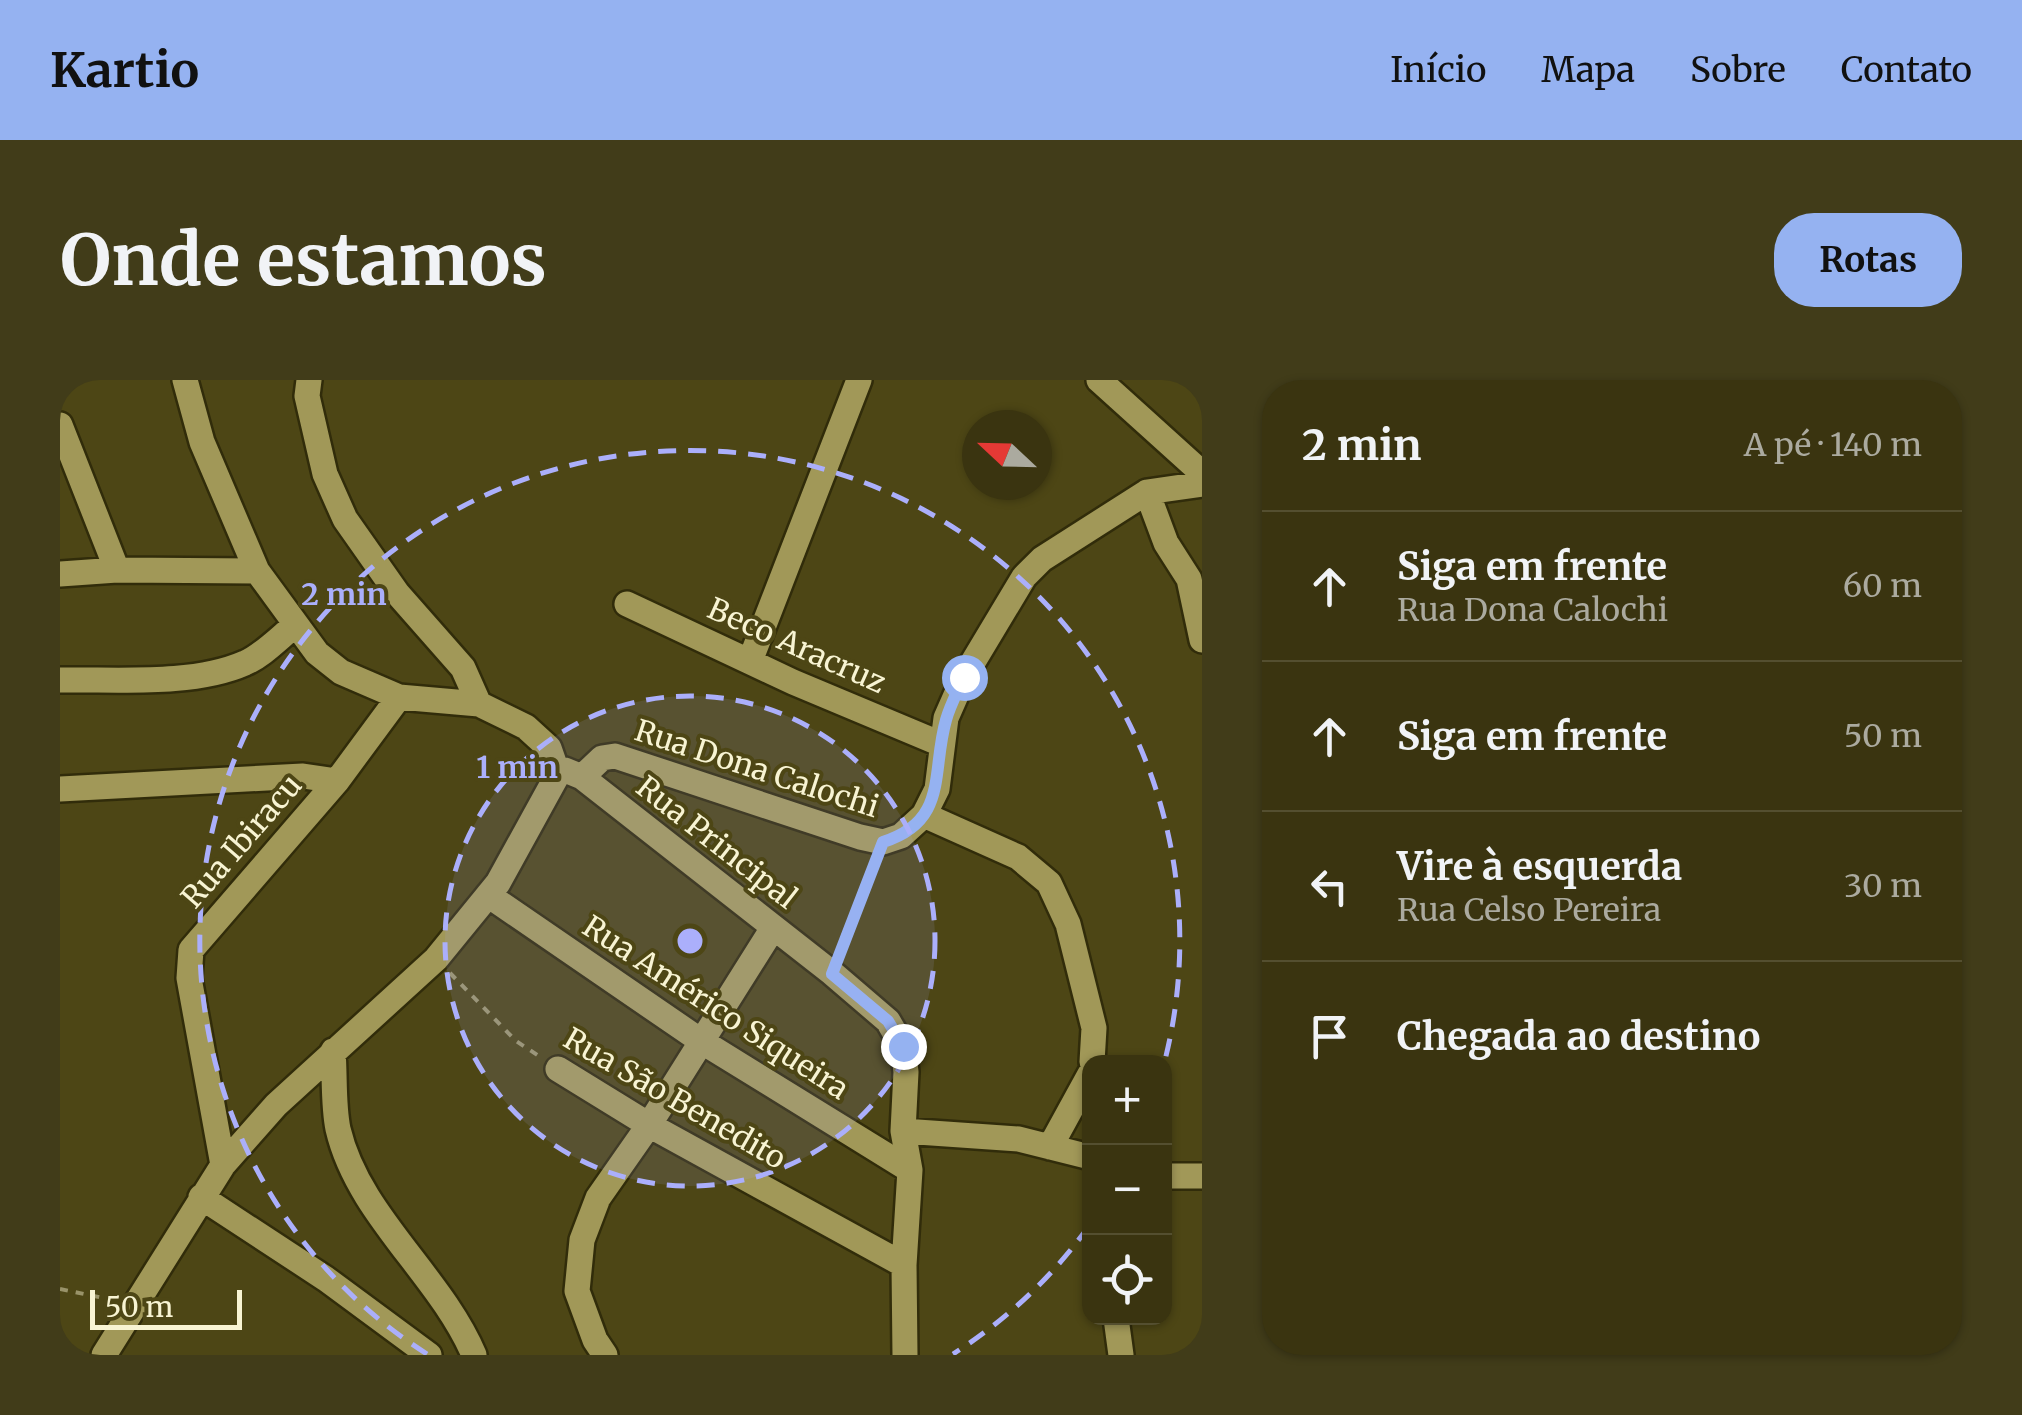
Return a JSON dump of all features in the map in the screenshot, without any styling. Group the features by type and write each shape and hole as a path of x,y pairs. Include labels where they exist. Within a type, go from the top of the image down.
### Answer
{"street":[{"path":"186,380 202,442 258,570 294,626 317,653 341,672 399,696 479,704 463,668 397,593 345,519 325,474 306,396 309,380"},
{"path":"750,662 859,380"},
{"path":"1099,380 1202,473"},
{"path":"60,426 117,570"},
{"path":"1092,1055 1094,1028 1068,924 1049,883 1018,857 924,815 937,789 946,718 964,677 1024,577 1042,559 1147,492 1202,484"},
{"path":"1147,492 1166,543 1189,578 1202,640"},
{"path":"60,574 258,570"},
{"name":"Beco Aracruz","path":"628,604 750,662 941,744"},
{"path":"60,680 213,672 248,662 294,626"},
{"name":"Rua Ibiracu","path":"223,1165 189,978 192,950 337,780 399,696"},
{"name":"Rua Principal","path":"479,704 526,727 549,748 570,776 773,928 888,1021 903,1046 906,1072 903,1131 910,1170 904,1265 906,1355"},
{"name":"Rua Dona Calochi","path":"570,776 602,758 615,756 820,825 883,842 901,836 924,815"},
{"path":"60,790 302,776 337,780"},
{"path":"104,1355 223,1165 276,1105 436,959 488,895 570,776"},
{"name":"Rua Américo Siqueira","path":"488,895 701,1041 910,1170"},
{"path":"605,1355 576,1291 582,1240 598,1198 649,1125 773,928"},
{"path":"333,1051 338,1127 350,1163 474,1355"},
{"name":"Rua São Benedito","path":"558,1069 649,1125 904,1265"},
{"path":"1050,1147 1082,1089"},
{"path":"903,1131 1019,1139 1082,1155"},
{"path":"1172,1181 1202,1176"},
{"path":"201,1198 326,1279 430,1355"},
{"path":"1117,1325 1121,1355"}],"path":[{"path":"832,974 883,842"},
{"name":"Rua São Benedito","path":"436,959 516,1041 558,1069"},
{"path":"60,1288 137,1305"}],"route":[{"path":"903,1046 888,1021 832,974 883,842 913,827 937,789 946,718 964,677"}]}
